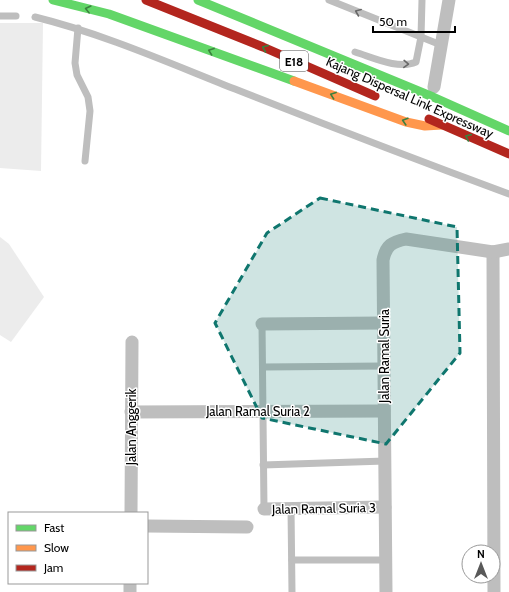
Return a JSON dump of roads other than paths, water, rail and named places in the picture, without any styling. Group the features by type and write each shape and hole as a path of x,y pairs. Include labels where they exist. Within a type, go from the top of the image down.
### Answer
{"highway":[{"path":"53,0 108,14 406,122 425,126 442,125"},
{"name":"Kajang Dispersal Link Expressway","path":"146,0 263,47 384,100"},
{"name":"Kajang Dispersal Link Expressway","path":"198,0 433,97 509,131"},
{"path":"351,50 405,74"},
{"name":"Kajang Dispersal Link Expressway","path":"420,116 509,154"}],"street":[{"path":"434,87 449,0"},
{"name":"Jalan Ramal Suria","path":"386,592 383,260 386,248 394,241 406,240 492,252 509,249"},
{"path":"492,252 494,592"},
{"path":"262,324 384,323"},
{"name":"Jalan Anggerik","path":"131,512 132,342"},
{"name":"Jalan Ramal Suria 2","path":"131,412 384,411"},
{"name":"Jalan Ramal Suria 3","path":"264,509 385,507"},
{"path":"148,526 247,527"}],"lane":[{"path":"329,0 441,45"},
{"path":"351,50 386,61 410,65 416,62 418,58 422,0"},
{"path":"0,16 16,16"},
{"path":"35,18 78,28 391,150 509,194"},
{"path":"78,28 75,63 77,75 88,97 90,111 85,161"},
{"path":"262,324 264,509"},
{"path":"263,367 384,366"},
{"path":"263,465 385,462"},
{"path":"291,508 292,592"},
{"path":"292,560 386,560"}]}
